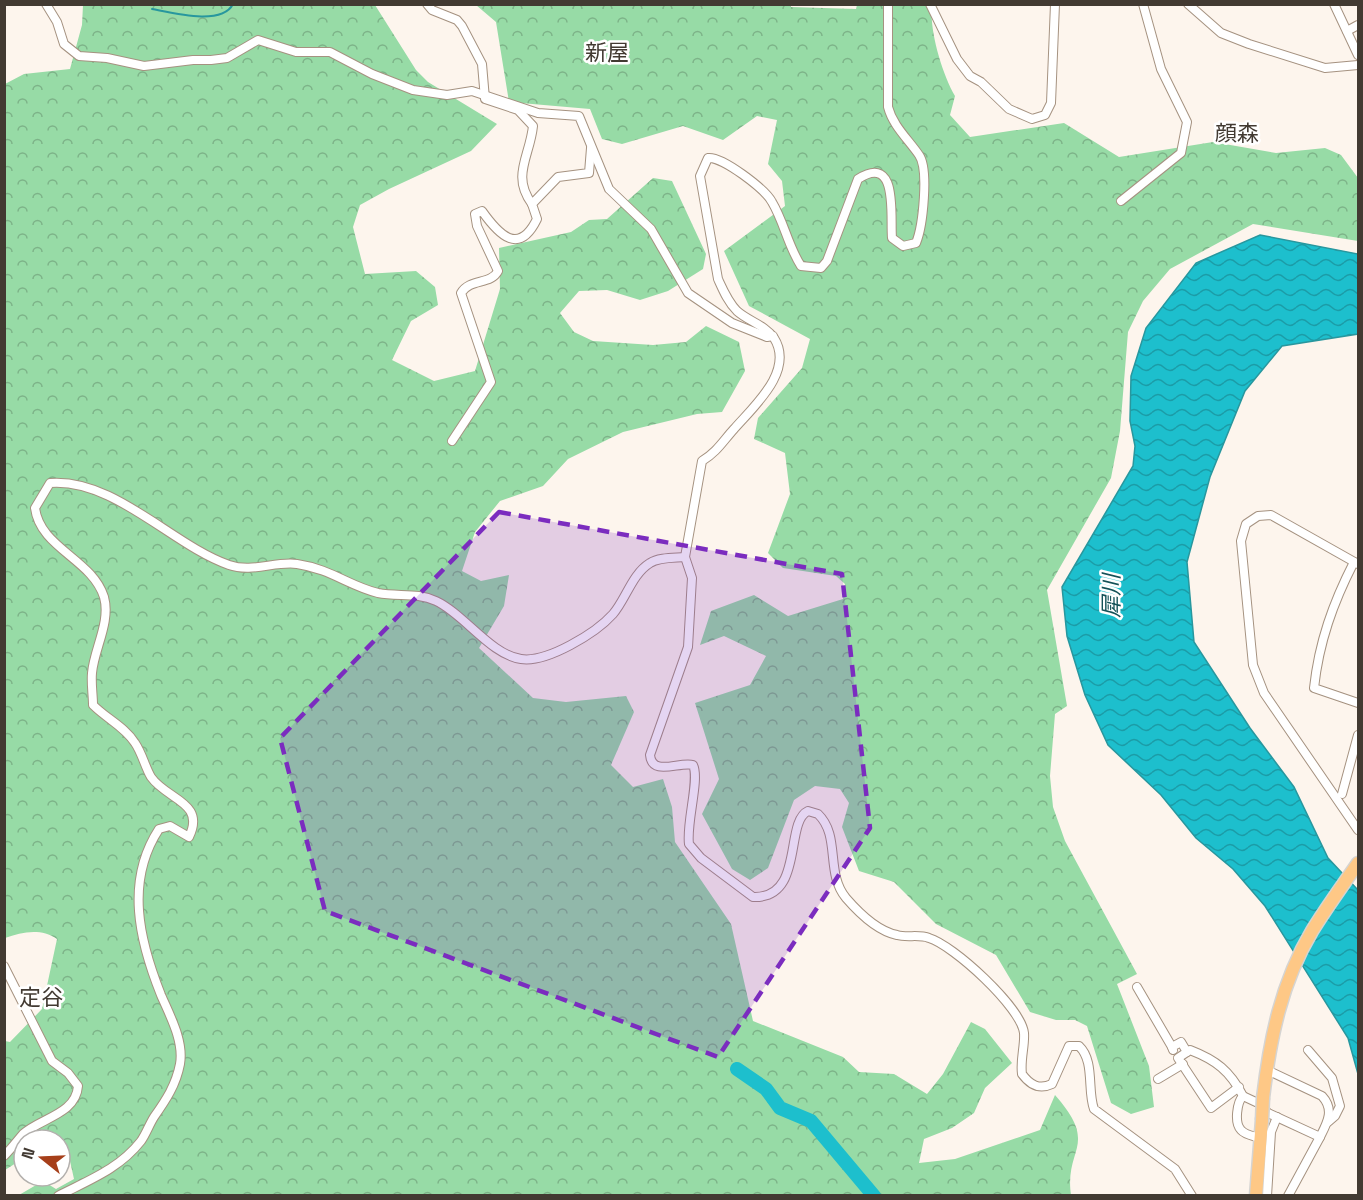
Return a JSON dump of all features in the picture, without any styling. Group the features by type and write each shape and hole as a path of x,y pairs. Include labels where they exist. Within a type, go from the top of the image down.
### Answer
{"highway":[{"path":"1256,1196 1266,1070 1271,1036 1280,1002 1312,931 1359,863"}],"street":[{"path":"46,4 57,22 64,44 79,56 107,58 144,66 227,58 258,40 296,52 330,52 372,75 413,90 447,95 465,90 485,93 538,113 579,116 609,189 651,229 688,293 732,323 767,338 773,336"},
{"path":"427,4 432,10 457,20 462,26 482,64 485,99 518,110 533,126 520,175 524,193 532,204 537,219 531,231 519,240 501,235 482,211 475,214 477,226 498,271 493,278 470,284 461,293 491,382 452,441"},
{"path":"888,4 888,107 894,122 920,156 925,170 920,229 916,243 903,246 892,238 890,185 885,177 875,174 858,179 827,261 821,268 801,266 793,254 771,200 732,166 718,158 708,158 700,176 718,279 723,292 737,311 773,336 779,351 771,386 715,453 702,461 685,557 692,578 688,647 650,755 650,761 658,766 689,764 695,770 687,836 692,849 746,894 760,897 769,894 782,882 789,866 796,833 804,813 813,811 818,814 830,831 833,870 844,896 866,918 892,934 934,940 973,969 995,991 1019,1020 1024,1033 1022,1074 1032,1085 1041,1087 1052,1084 1069,1046 1078,1046 1087,1059 1090,1098 1095,1109 1175,1169 1192,1196"},
{"path":"930,4 957,59 970,76 981,82 1009,109 1032,119 1045,115 1051,103 1055,4"},
{"path":"1121,201 1181,153 1187,122 1161,69 1143,4"},
{"path":"1188,4 1221,33 1249,44 1324,68 1359,65"},
{"path":"1334,4 1359,55"},
{"path":"1347,31 1359,25"},
{"path":"532,204 558,177 589,174 591,144"},
{"path":"58,1196 123,1161 142,1139 172,1092 181,1062 175,1023 161,994 139,923 140,872 148,846 159,829 170,826 189,837 194,815 187,806 152,777 129,735 93,705 92,672 103,632 104,598 98,586 78,562 39,527 35,508 50,483 73,485 109,497 231,566 270,567 294,564 324,569 377,592 420,594 454,612 497,649 523,660 539,657 583,638 614,613 639,574 650,562 685,557"},
{"path":"1359,703 1314,688 1324,630 1335,600 1356,563 1270,515 1258,516 1246,524 1241,541 1253,665 1264,693 1359,830"},
{"path":"1342,794 1359,735"},
{"path":"4,966 52,1061 68,1073 78,1086 77,1096 69,1106 24,1133 4,1156"},
{"path":"1137,987 1180,1061 1211,1108 1239,1087"},
{"path":"1172,1047 1180,1042 1187,1052"},
{"path":"1158,1079 1190,1050 1207,1057 1226,1069 1239,1087 1243,1096 1238,1107 1239,1128 1243,1133 1260,1138"},
{"path":"1308,1050 1332,1078 1340,1106 1335,1116 1328,1122"},
{"path":"1266,1070 1322,1096 1327,1102 1330,1114 1328,1122 1288,1196"},
{"path":"1243,1096 1249,1096 1277,1118 1320,1137"},
{"path":"1267,1196 1271,1132 1277,1118"}],"highlighted area":[{"path":"499,512 842,574 870,828 718,1057 325,911 280,738"}],"green space":[{"path":"790,4 791,7 856,9 857,5 932,5 932,27 938,51 945,76 955,96 950,115 970,137 1064,123 1119,157 1213,142 1276,153 1325,148 1341,155 1358,178 1358,241 1253,224 1170,269 1143,301 1128,332 1120,431 1111,478 1047,590 1067,706 1055,714 1050,776 1053,807 1065,841 1137,974 1117,984 1149,1066 1154,1107 1131,1114 1111,1103 1087,1026 1075,1020 1056,1020 1030,1012 996,955 936,924 894,882 859,871 842,827 849,803 840,789 815,786 794,800 768,868 750,880 732,869 702,814 719,779 695,703 750,685 766,656 724,636 700,645 711,611 754,595 788,616 843,599 845,584 836,576 783,568 768,553 790,494 785,453 754,439 758,418 802,368 810,339 749,306 724,251 785,206 782,181 768,164 777,120 757,116 723,140 683,126 622,144 602,139 590,109 509,102 496,22 476,5"},
{"path":"83,5 375,5 416,70 428,82 497,124 471,151 360,205 353,227 365,274 416,271 435,287 438,305 411,321 392,360 434,381 475,371 500,289 499,248 571,232 589,220 607,219 653,178 672,181 706,254 703,269 668,291 640,300 607,290 579,291 560,313 574,332 593,341 653,345 686,342 706,326 739,342 745,371 722,412 697,414 623,432 568,459 543,486 500,501 475,532 462,571 481,581 509,575 504,606 479,648 533,698 566,702 626,696 634,712 611,765 633,787 663,779 672,807 675,842 731,924 753,1021 843,1057 859,1072 894,1074 927,1094 943,1074 971,1022 985,1029 1012,1063 985,1088 974,1113 952,1128 924,1139 919,1163 955,1159 1040,1130 1055,1095 1076,1125 1078,1136 1070,1179 1071,1195 19,1195 31,1188 72,1188 74,1179 72,1128 12,1128 12,1166 5,1170 5,1041 10,1042 42,1009 57,939 38,932 5,938 5,84 24,74 70,69 82,25"}],"water":[{"name":"犀川","path":"1260,235 1358,254 1358,334 1282,346 1245,391 1210,477 1187,562 1194,642 1250,728 1294,787 1328,858 1358,890 1358,1074 1348,1038 1265,906 1233,869 1196,838 1161,795 1108,745 1085,695 1067,636 1062,587 1133,466 1135,446 1130,421 1131,376 1146,328 1196,263"}],"waterway":[{"path":"152,9 184,15 208,16 219,15 233,4"},
{"path":"737,1069 766,1089 780,1108 811,1121 874,1196"}],"district":[{"name":"新屋","path":"607,52"},
{"name":"顔森","path":"1237,133"},
{"name":"定谷","path":"41,997"}]}
